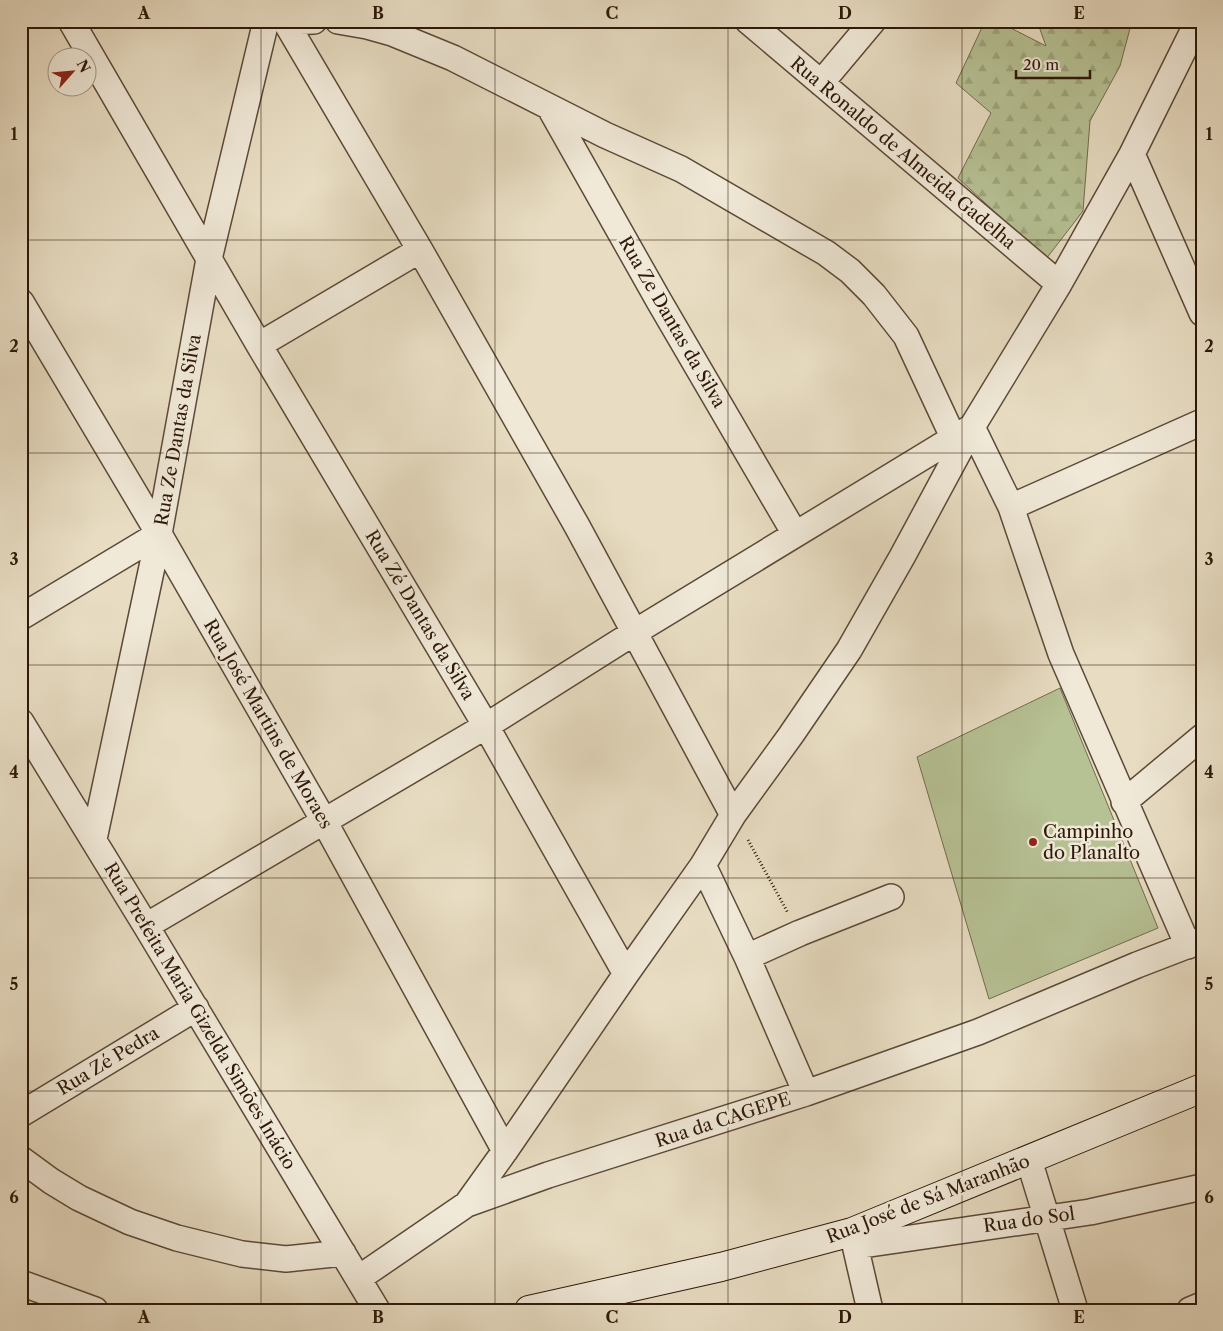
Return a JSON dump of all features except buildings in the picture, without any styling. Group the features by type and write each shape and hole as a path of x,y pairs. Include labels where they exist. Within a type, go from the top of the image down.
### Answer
{"street":[{"name":"Rua Zé Dantas da Silva","path":"71,21 259,345 486,726 626,974"},
{"name":"Rua Ze Dantas da Silva","path":"94,839 159,534 209,259 266,21"},
{"path":"314,21 285,22 420,250 577,526 734,815"},
{"path":"338,21 392,32 453,58 550,108 681,170 826,253 850,271 874,295 906,336 963,433 1011,506 1061,654 1124,802 1195,943"},
{"name":"Rua Ronaldo de Almeida Gadelha","path":"748,21 1059,284"},
{"path":"821,83 872,21"},
{"path":"359,1278 467,1204 703,865 734,815 792,735 848,650 902,557 963,433 1059,284 1132,154 1198,21"},
{"name":"Rua Ze Dantas da Silva","path":"550,108 654,292 795,534"},
{"path":"1132,154 1202,313"},
{"path":"259,345 420,250"},
{"name":"Rua José Martins de Moraes","path":"21,302 159,534 324,821 505,1151"},
{"path":"1011,506 1202,422"},
{"path":"146,926 486,726 635,632 963,433"},
{"path":"21,617 159,534"},
{"name":"Rua Prefeita Maria Gizelda Simões Inácio","path":"21,722 94,839 377,1310"},
{"path":"1124,802 1202,737"},
{"path":"703,865 747,957 806,1093"},
{"path":"747,957 800,933 891,897"},
{"name":"Rua da CAGEPE","path":"467,1204 557,1172 806,1093 978,1032 1195,943"},
{"name":"Rua Zé Pedra","path":"21,1114 196,1008"},
{"name":"Rua José de Sá Maranhão","path":"529,1310 604,1302 721,1268 854,1239 1029,1160 1202,1088"},
{"path":"21,1158 51,1181 79,1198 130,1222 176,1238 242,1254 286,1260 343,1253"},
{"path":"1029,1160 1075,1310"},
{"name":"Rua do Sol","path":"854,1239 940,1232 1046,1219 1090,1212 1202,1187"},
{"path":"854,1239 870,1310"},
{"path":"21,1283 95,1310"},
{"path":"1190,1310 1202,1305"}],"path":[{"path":"734,815 800,933"}],"green space":[{"path":"985,21 997,21 1046,46 1037,21 1132,21 1120,66 1090,121 1083,211 1046,259 958,178 991,113 956,83"},
{"name":"Campinho do Planalto","path":"1060,688 1158,928 989,999 917,757"}],"place":[{"name":"Campinho do Planalto","path":"1033,842"}]}
